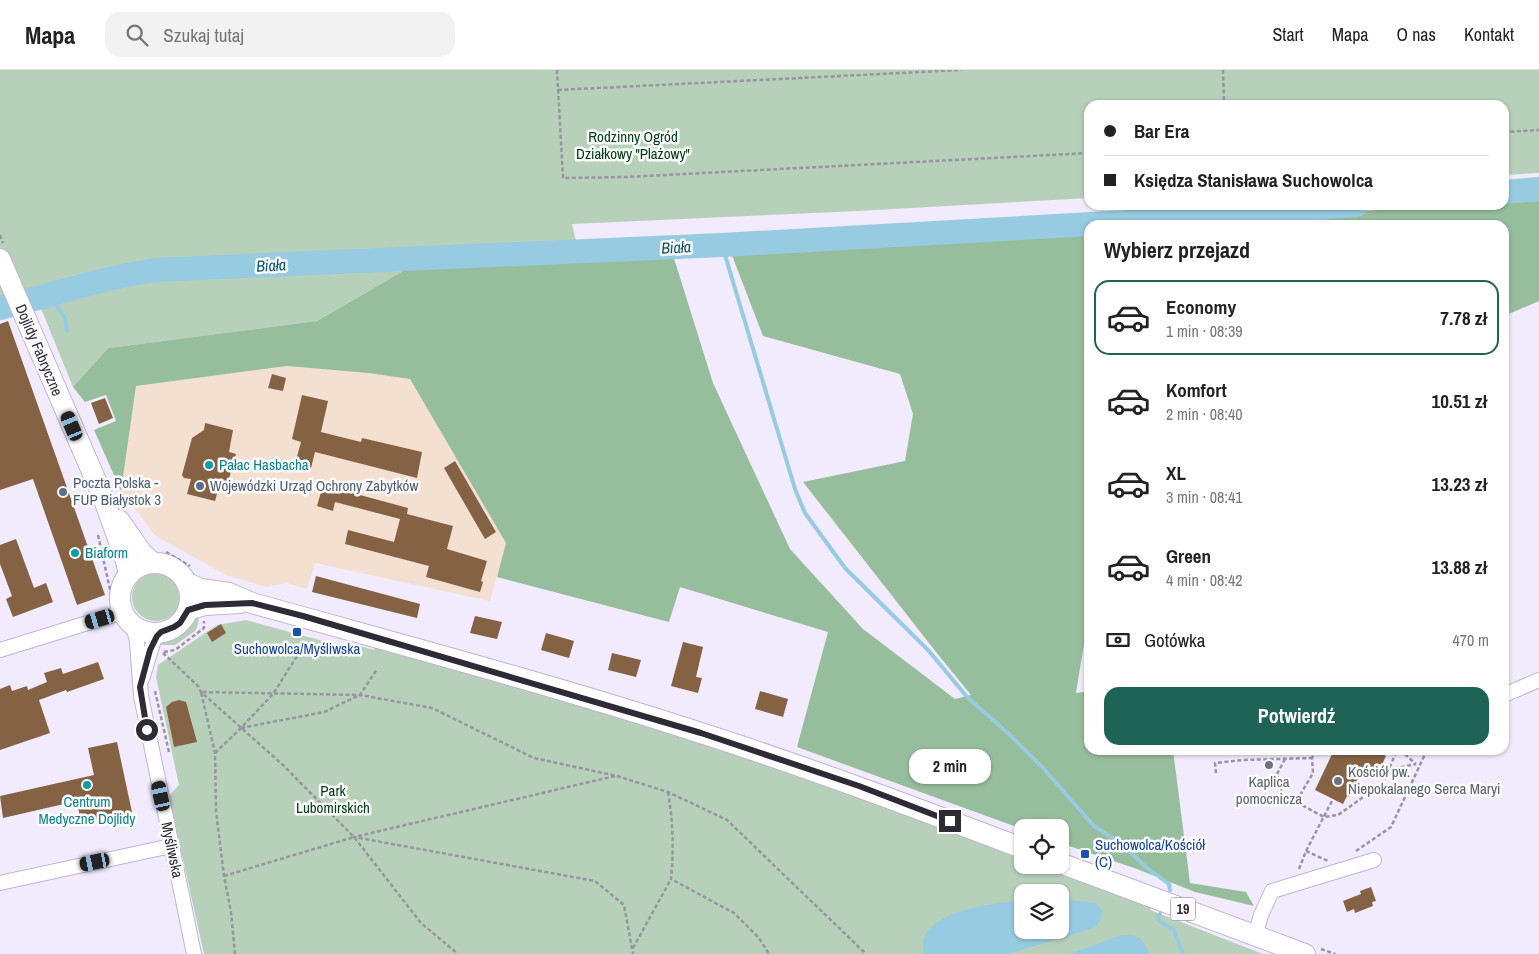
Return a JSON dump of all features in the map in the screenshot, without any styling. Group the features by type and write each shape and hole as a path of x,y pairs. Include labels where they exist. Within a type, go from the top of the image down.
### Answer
{"highway":[{"name":"Dojlidy Fabryczne","path":"0,259 103,497 126,560 129,575"},
{"name":"Dojlidy Fabryczne","path":"103,497 142,553 153,563"},
{"path":"153,563 166,565 182,575 190,596 188,610 180,623 174,627 162,642 124,617 120,595 122,586 129,575 141,566 153,563"},
{"path":"186,582 200,589 229,593 252,603 701,733 859,786 1014,845"},
{"path":"188,610 205,605 252,603"},
{"name":"19","path":"1069,865 1305,954"}],"street":[{"path":"0,650 124,617"},
{"name":"Myśliwska","path":"124,617 137,642 140,687 194,954"},
{"name":"Myśliwska","path":"140,687 154,640 162,642"},
{"path":"1509,693 1539,680"},
{"path":"0,883 172,846"},
{"path":"1256,936 1261,915 1272,891 1374,860"}],"path":[{"path":"557,70 563,178 626,177 1084,153"},
{"path":"558,90 961,70"},
{"path":"1223,70 1224,100"},
{"path":"1509,132 1539,130"},
{"path":"96,526 124,617"},
{"path":"162,642 201,692 215,753 216,811 224,876 231,912 235,954"},
{"path":"215,753 273,694 299,653"},
{"path":"241,728 324,712 360,695 377,668"},
{"path":"154,686 169,752"},
{"path":"201,692 360,695 432,708 534,758 617,776 668,792 727,820 866,954"},
{"path":"201,692 284,766 354,837 421,923 458,954"},
{"path":"1296,802 1313,773 1314,755"},
{"path":"1285,759 1277,774 1283,797 1324,817 1338,815 1383,783 1396,755"},
{"path":"1405,755 1418,765"},
{"path":"1350,854 1391,827 1424,755"},
{"path":"1216,774 1215,763 1243,760 1312,758"},
{"path":"1388,770 1418,765"},
{"path":"224,876 354,837 617,776"},
{"path":"632,948 671,879 674,850 668,792"},
{"path":"1293,884 1306,851 1333,799"},
{"path":"354,837 595,881 624,905 633,954"},
{"path":"1306,851 1334,864"},
{"path":"671,879 734,913 759,938 769,954"}],"shaded area":[{"path":"287,366 369,373 410,379 506,543 490,601 315,563 307,589 287,583 267,587 226,575 156,536 121,491 136,386"}],"green space":[{"name":"Rodzinny Ogród Działkowy \"Plażowy\"","path":"0,70 1539,70 1539,173 1509,175 1509,100 1084,100 1084,198 572,224 580,257 410,267 317,321 108,348 73,387 38,301 0,313"},
{"path":"1539,201 1539,301 1509,314 1509,220 1195,220 1379,210 1509,210 1509,203"},
{"path":"1084,226 1084,644 1076,693 1084,692 1084,755 1174,755 1190,883 1246,892 1254,906 1195,892 1137,869 1069,846 1069,819 1014,819 1014,826 797,747 828,632 680,587 669,622 497,577 506,543 410,379 368,373 287,366 136,386 121,491 94,430 116,421 106,395 85,402 73,387 108,348 317,321 410,267 672,252 713,383 790,549 863,629 955,699 971,695 803,482 905,461 913,414 900,374 763,336 728,245"},
{"path":"151,573 161,573 173,580 180,592 180,602 173,614 161,621 151,621 143,617 136,610 132,602 132,592 136,584 143,577"},
{"path":"199,616 195,631 175,645 161,645 164,640 173,636"},
{"name":"Park Lubomirskich","path":"246,620 330,643 359,646 374,650 375,646 700,742 1014,854 1014,874 1067,874 1151,906 1150,910 1263,954 204,954 169,796 179,785 156,677 158,665 217,625"}],"water":[{"path":"1069,900 1096,903 1102,910 1100,922 1091,929 1069,936"},
{"path":"1014,901 1014,939 1058,939 1008,954 923,954 923,942 928,931 938,922 950,915 965,910"},
{"path":"1122,935 1133,935 1140,939 1149,954 1070,954"}],"building":[{"path":"8,321 105,595 77,605 33,479 0,490 0,324"},
{"path":"272,374 286,378 283,391 268,388"},
{"path":"302,395 328,401 321,432 361,442 362,438 422,452 417,478 315,452 311,468 295,464 301,442 292,439"},
{"path":"105,398 113,418 99,424 91,403"},
{"name":"Pałac Hasbacha","path":"205,423 233,430 229,452 236,454 228,482 236,492 218,490 215,501 187,494 191,479 184,478 182,475 192,438 204,430"},
{"path":"455,461 496,532 485,539 444,468"},
{"path":"323,485 408,508 407,514 453,526 447,549 487,561 480,592 426,577 429,566 345,544 348,530 394,542 400,519 335,502 333,511 317,506"},
{"path":"16,539 34,588 46,583 53,602 13,617 6,599 12,596 0,564 0,545"},
{"path":"316,576 420,604 417,618 312,592"},
{"path":"475,616 502,622 497,639 470,633"},
{"path":"221,624 226,633 212,642 207,633"},
{"path":"546,633 574,641 569,658 541,650"},
{"path":"683,642 703,647 696,677 702,678 698,693 671,686"},
{"path":"612,653 641,660 636,677 608,670"},
{"path":"98,662 104,679 39,700 50,733 0,750 0,689 10,685 12,691 27,686 28,690 47,682 44,673 61,668 63,674"},
{"path":"760,691 788,699 783,717 755,709"},
{"path":"179,700 186,702 197,742 174,747 166,707 172,702"},
{"name":"Centrum Medyczne Dojlidy","path":"117,742 132,812 81,823 77,801 3,818 0,796 94,775 88,748"},
{"name":"Kościół pw. Niepokalanego Serca Maryi","path":"1332,755 1386,756 1379,771 1365,764 1349,797 1347,796 1343,804 1315,790"},
{"path":"1371,887 1376,901 1372,902 1373,906 1355,913 1354,909 1347,912 1343,901 1361,894 1360,891"}],"waterway":[{"name":"Biała","path":"1509,192 1539,189"},
{"name":"Biała","path":"1161,220 1297,210"},
{"name":"Biała","path":"0,308 96,282 155,270 722,245 1084,224"},
{"path":"722,245 795,489 805,513 845,568 929,651 967,697 1009,734 1044,769 1094,826 1123,845 1147,868 1169,884 1170,890"},
{"path":"50,295 65,318 67,331"},
{"path":"1160,914 1158,917 1159,921 1174,930 1183,954"}],"place":[{"name":"Pałac Hasbacha","path":"209,465"},
{"name":"Wojewódzki Urząd Ochrony Zabytków","path":"200,486"},
{"name":"Poczta Polska - FUP Białystok 3","path":"63,492"},
{"name":"Biaform","path":"75,553"},
{"name":"Suchowolca/Myśliwska","path":"297,632"},
{"name":"Kaplica pomocnicza","path":"1269,765"},
{"name":"Kościół pw. Niepokalanego Serca Maryi","path":"1338,781"},
{"name":"Centrum Medyczne Dojlidy","path":"87,785"},
{"name":"Suchowolca/Kościół (C)","path":"1085,854"}],"route":[{"path":"147,730 140,687 154,640 161,632 180,623 188,610 205,605 252,603 303,616 701,733 859,786 950,821"}]}
